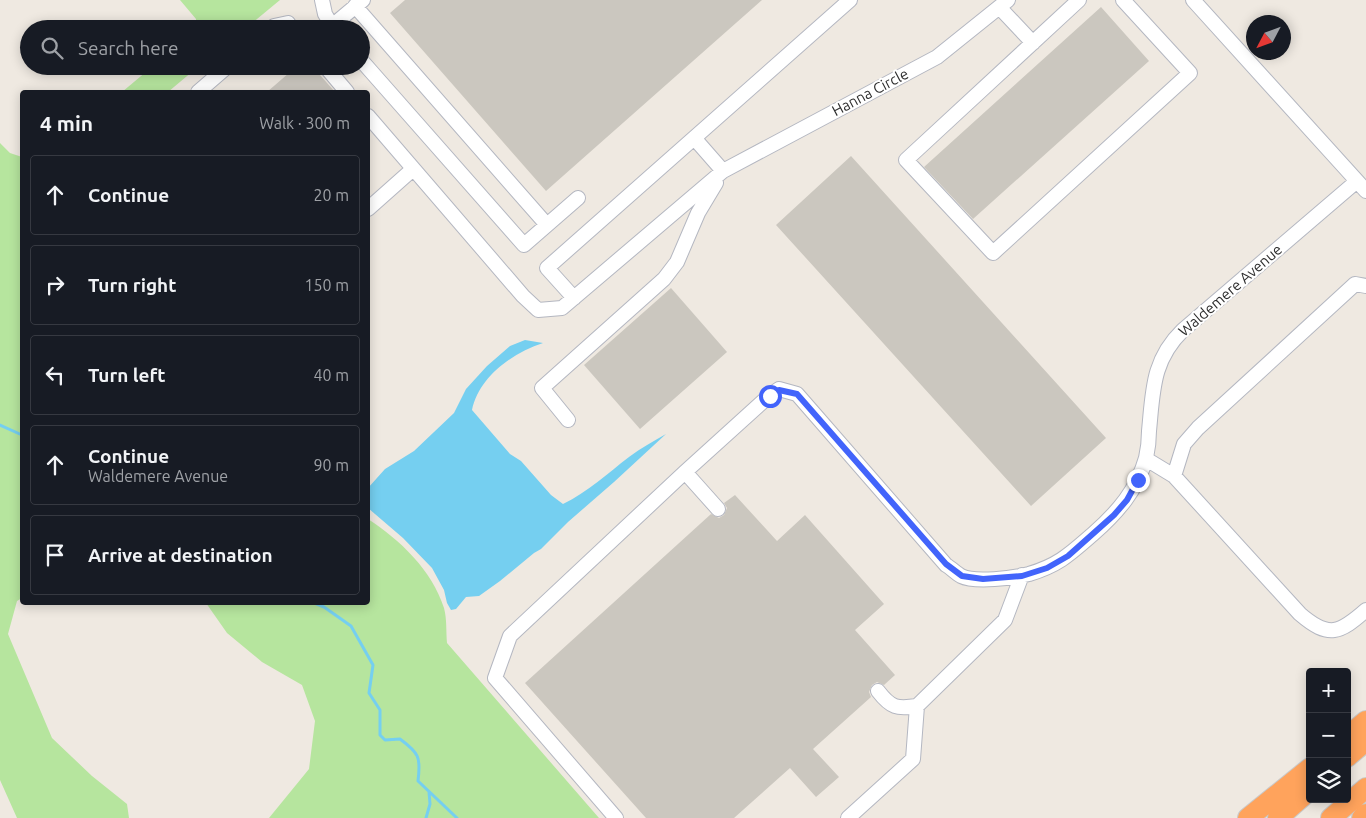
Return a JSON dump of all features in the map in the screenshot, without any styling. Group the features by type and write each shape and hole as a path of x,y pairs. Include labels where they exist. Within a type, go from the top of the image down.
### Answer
{"highway":[{"path":"1351,733 1366,720"},
{"path":"1351,754 1366,741"},
{"path":"1248,818 1306,771"},
{"path":"1331,818 1366,788"},
{"path":"1278,818 1306,794"},
{"path":"1362,818 1366,814"}],"street":[{"path":"322,0 328,20"},
{"path":"574,298 547,268 850,0"},
{"path":"1079,0 906,160 993,254 1190,73 1123,0"},
{"path":"1193,0 1362,186"},
{"path":"341,20 359,3 547,225"},
{"path":"1004,4 1033,43"},
{"name":"Hanna Circle","path":"413,169 523,296 538,310 562,308 723,172 937,57 1004,4"},
{"path":"370,70 524,245 578,198"},
{"path":"200,90 218,75"},
{"path":"333,75 345,90"},
{"path":"370,118 413,169 370,207"},
{"path":"568,420 542,388 664,279 677,262 698,213 723,172 694,139"},
{"name":"Waldemere Avenue","path":"616,818 495,678 510,636 685,472 770,396 779,390 797,394 946,564 962,576 983,579 1022,576 1047,568 1060,561 1107,522 1120,509 1132,491 1146,459 1153,384 1160,360 1168,346 1183,330 1362,186"},
{"path":"1174,476 1184,444 1198,428 1355,284 1366,286"},
{"path":"1146,459 1174,476 1310,624 1325,630 1337,630 1348,625 1366,610"},
{"path":"685,472 718,508"},
{"path":"878,690 887,703 900,708 918,706 1005,620 1022,576"},
{"path":"848,818 913,759 918,706"}],"green space":[{"path":"180,0 280,0 256,20 196,19"},
{"path":"142,75 188,75 170,90 124,90"},
{"path":"0,143 10,153 20,156 20,599 17,601 8,634 52,738 92,776 127,804 129,818 17,818 0,780"},
{"path":"370,520 403,546 432,581 444,608 447,643 599,818 269,818 309,769 315,721 302,685 262,662 227,633 207,605 370,605"}],"water":[{"path":"525,340 543,343 520,353 498,368 482,387 472,410 510,454 521,461 551,495 563,504 666,434 568,522 541,549 479,596 466,597 456,609 451,610 444,590 432,568 403,538 370,510 370,486 385,469 414,451 454,413 466,389 487,366 510,346"}],"building":[{"path":"405,0 762,0 546,191 390,13"},
{"path":"1101,7 1149,61 973,219 924,167"},
{"path":"287,75 320,75 333,90 269,90"},
{"path":"851,156 1106,438 1031,506 776,225"},
{"path":"671,288 727,352 640,429 584,365"},
{"path":"735,495 777,541 805,515 884,604 855,630 895,675 884,685 877,682 872,685 869,692 871,697 813,749 839,777 816,797 790,768 734,818 646,818 525,683 711,514 719,518 724,515 727,508 724,503"}],"waterway":[{"path":"0,425 20,434"},
{"path":"319,605 351,626 373,665 369,693 380,710 380,735 385,740 400,739 415,752 419,761 418,781 457,818"},
{"path":"426,818 430,804 429,792"}],"route":[{"path":"770,396 779,390 797,394 813,410 915,530 946,564 962,576 983,579 1022,576 1052,566 1072,552 1114,515 1127,500 1138,480"}]}
